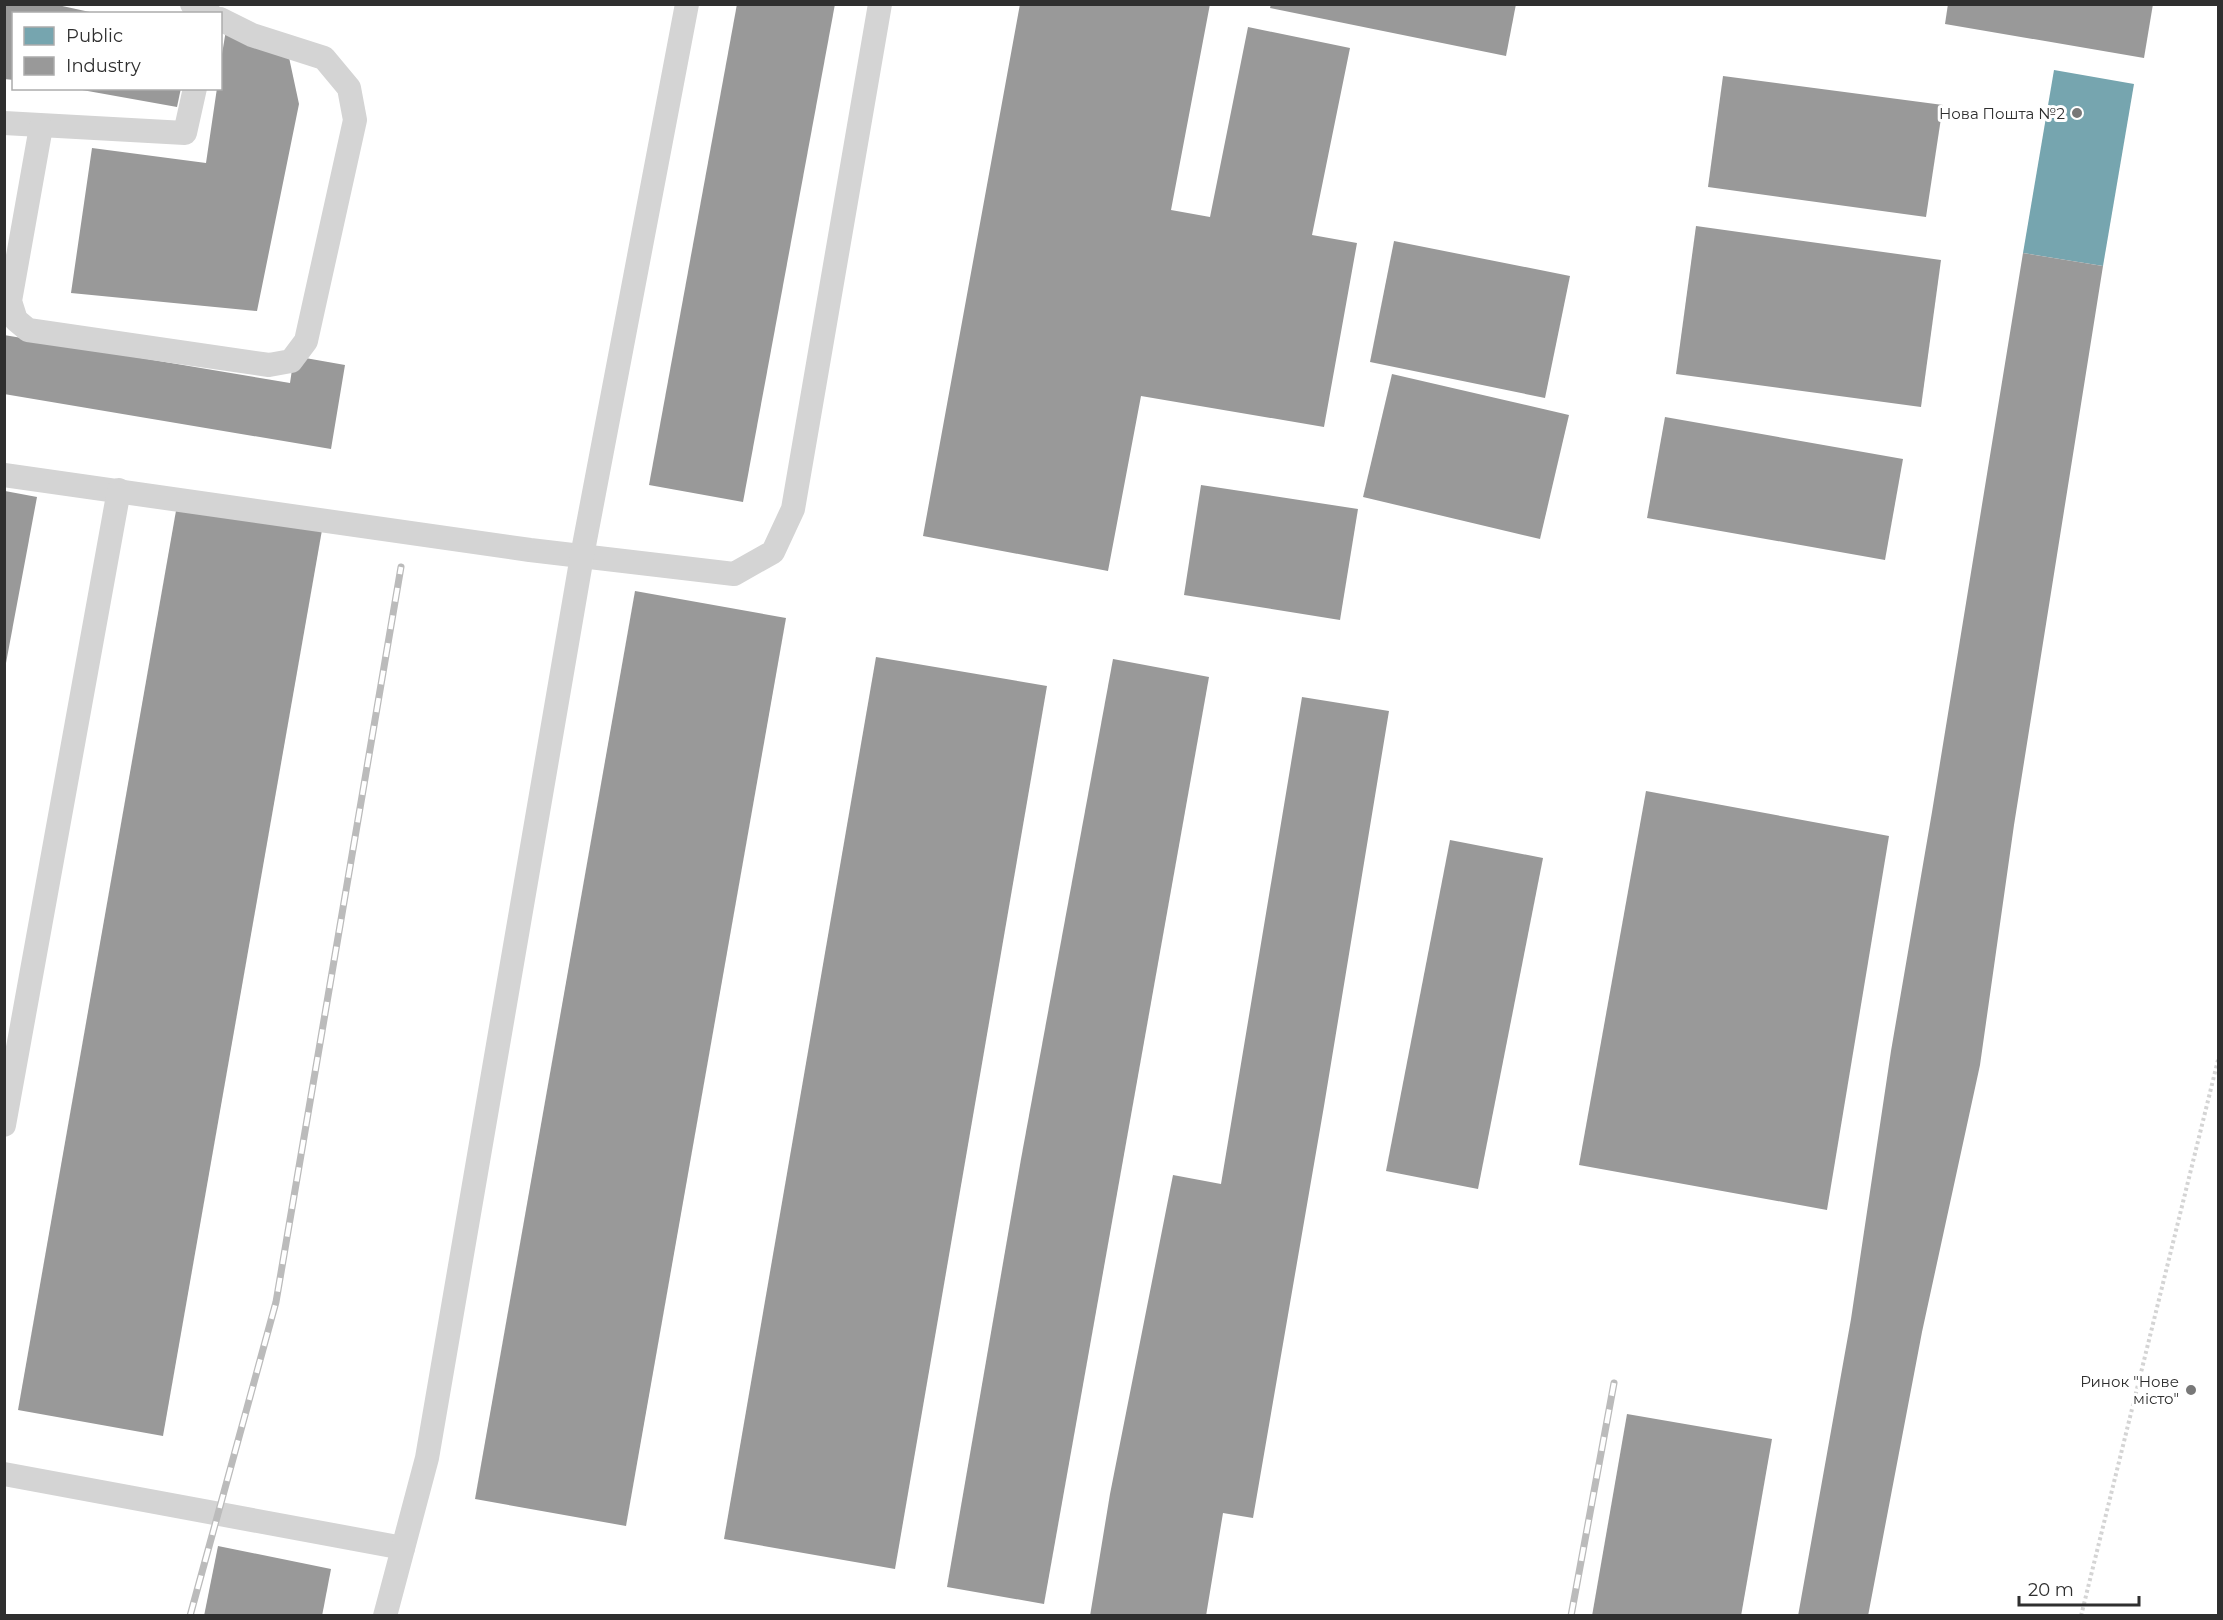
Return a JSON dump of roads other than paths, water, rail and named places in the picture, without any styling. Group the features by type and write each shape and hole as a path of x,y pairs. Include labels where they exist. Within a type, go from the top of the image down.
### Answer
{"lane":[{"path":"192,4 206,12"},
{"path":"385,1616 427,1458 582,556 687,4"},
{"path":"4,475 582,556 734,573 773,552 793,509 880,4"},
{"path":"41,127 10,301 16,320 28,330 269,365 291,361 306,341 355,120 349,88 324,58 252,35 222,20"},
{"path":"4,123 41,127 185,133 195,90"},
{"path":"4,1125 119,490"},
{"path":"4,1474 403,1548"}],"railway":[{"path":"190,1616 276,1302 401,567"},
{"path":"1571,1616 1614,1383"}],"place":[{"name":"Нова Пошта №2","path":"2077,113"},
{"name":"Ринок \"Нове місто\"","path":"2191,1390"}]}
